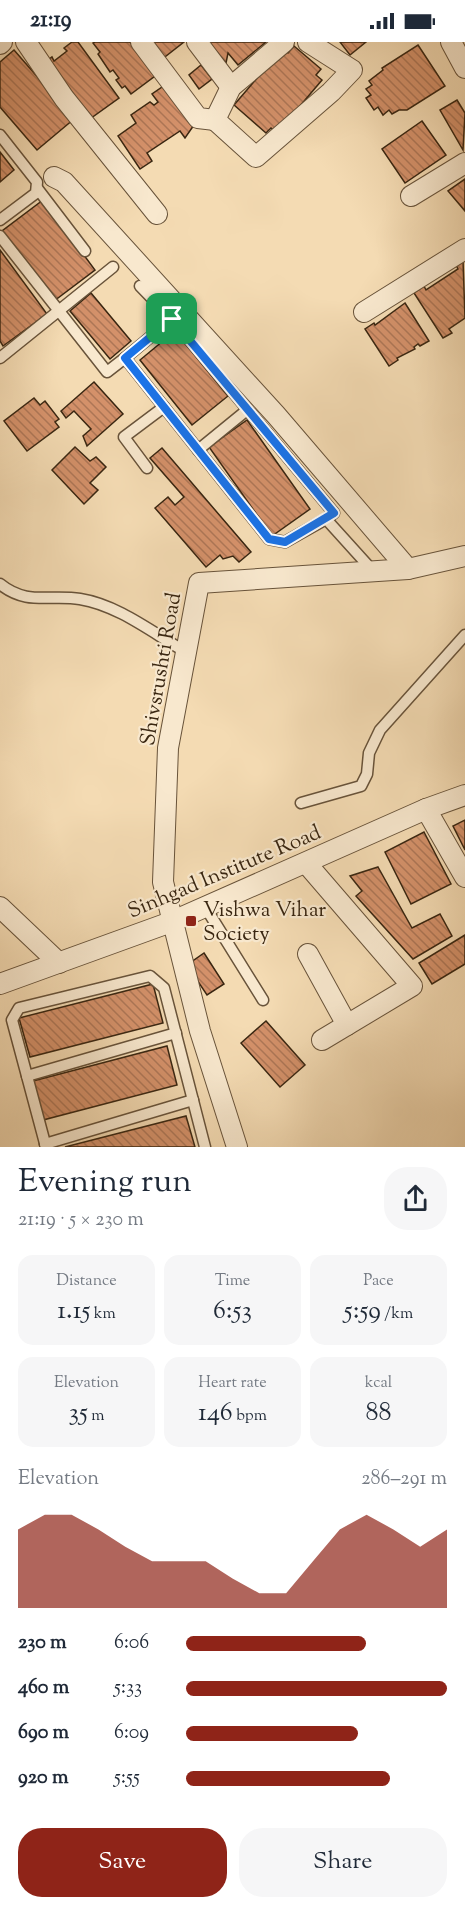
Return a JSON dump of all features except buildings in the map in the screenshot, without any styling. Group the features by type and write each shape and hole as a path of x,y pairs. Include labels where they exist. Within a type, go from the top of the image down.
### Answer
{"street":[{"path":"26,42 64,98 157,214"},
{"path":"141,42 198,118 214,120 256,157 331,93 352,70 308,42"},
{"path":"197,42 231,87"},
{"path":"214,120 231,87 284,42"},
{"path":"451,42 465,68"},
{"path":"411,196 465,163"},
{"path":"54,177 64,182 276,415 408,569"},
{"path":"364,312 465,249"},
{"name":"Shivsrushti Road","path":"233,1146 171,922 163,882 168,748 199,583 408,569 465,556"},
{"name":"Sinhgad Institute Road","path":"0,984 171,922 204,905 306,863 426,809 465,795"},
{"path":"426,809 465,877"},
{"path":"306,863 412,986 322,1040"},
{"path":"0,907 59,963"},
{"path":"308,954 347,1025"}],"lane":[{"path":"0,135 85,251"},
{"path":"35,183 54,177"},
{"path":"0,220 36,193 35,183"},
{"path":"0,236 107,372 172,319"},
{"path":"2,353 113,267"},
{"path":"125,358 269,539 285,542 334,513 172,319 140,286"},
{"path":"147,468 124,436 164,408"},
{"path":"198,450 247,410"},
{"path":"326,519 374,571"},
{"path":"0,584 26,598 79,598 111,609 186,652"},
{"path":"301,803 361,786 367,774 369,753 380,730 465,635"},
{"path":"204,905 263,1000"},
{"path":"193,1100 46,1145 12,1020 19,1008 150,976 164,988 176,1033 205,1147"},
{"path":"27,1076 176,1033"}],"place":[{"name":"Vishwa Vihar Society","path":"191,921"}],"route":[{"path":"172,319 247,410 334,513 285,542 269,539 125,358 172,319"}]}
